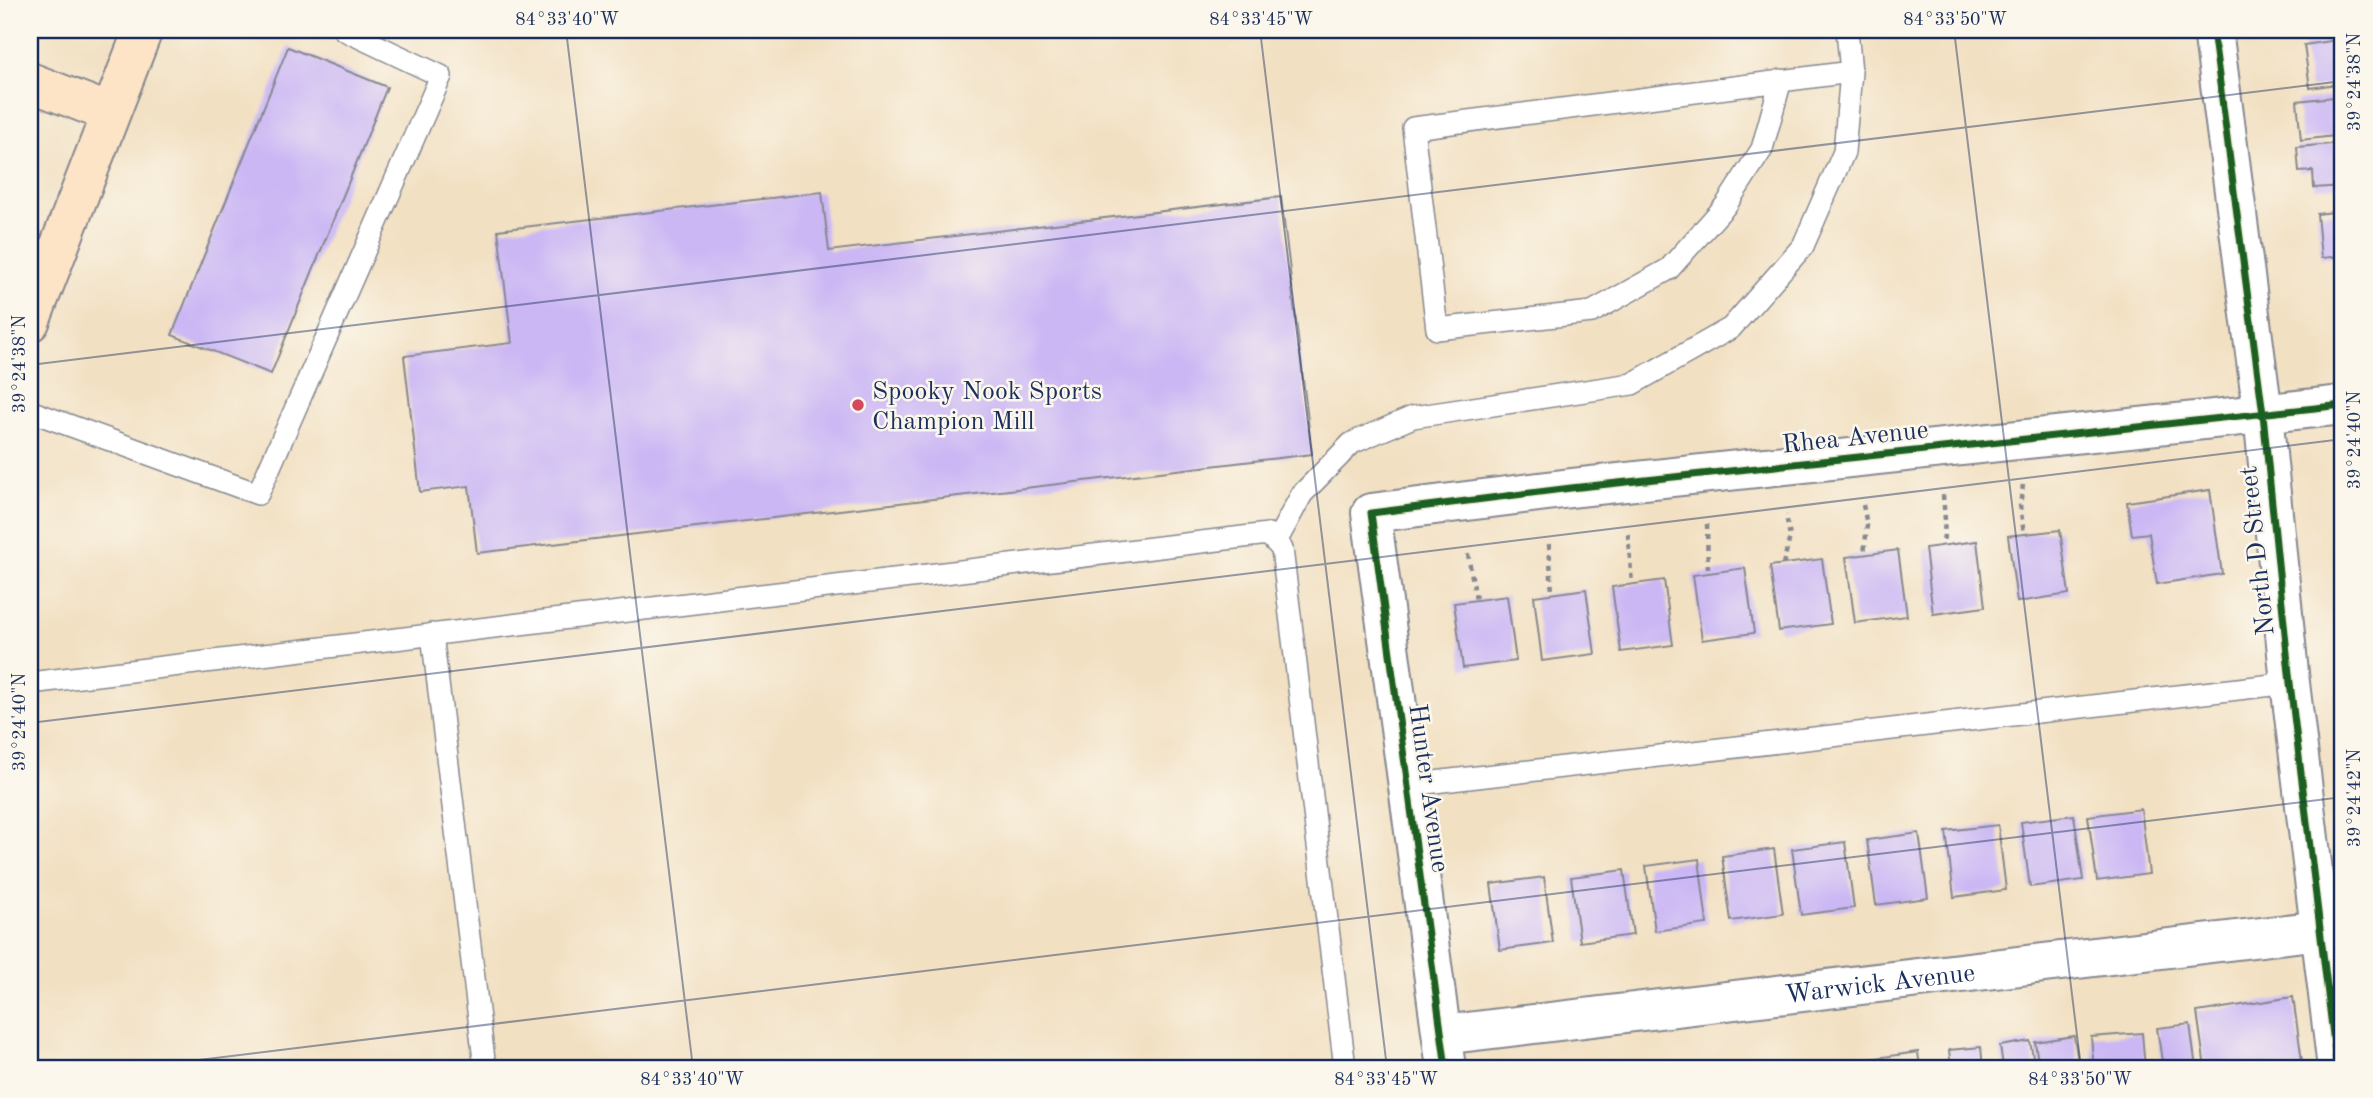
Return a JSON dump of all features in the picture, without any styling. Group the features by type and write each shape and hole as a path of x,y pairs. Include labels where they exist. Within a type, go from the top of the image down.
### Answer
{"main road":[{"path":"30,322 143,30"},
{"path":"30,82 110,113"}],"street":[{"name":"North D Street","path":"2213,30 2263,414 2290,683 2337,1068"},
{"name":"Rhea Avenue","path":"1371,513 1571,488 2343,405"},
{"name":"Hunter Avenue","path":"1371,513 1444,1052"},
{"name":"Warwick Avenue","path":"1444,1052 2319,930"}],"lane":[{"path":"30,411 258,494 441,76 344,30"},
{"path":"1276,542 1302,494 1352,443 1413,417 1632,384 1731,328 1803,246 1844,152 1851,72 1847,30"},
{"path":"1781,80 1762,149 1726,205 1669,269 1592,312 1437,329 1413,128 1781,80 1851,72"},
{"path":"30,683 1268,534 1282,549 1344,1068"},
{"path":"432,634 485,1068"},
{"path":"1408,785 2290,683"}],"path":[{"path":"2023,485 2021,505 2024,534"},
{"path":"1943,495 1943,546"},
{"path":"1863,505 1867,525 1864,555"},
{"path":"1783,564 1790,537 1786,514"},
{"path":"1707,524 1708,573"},
{"path":"1628,534 1632,584"},
{"path":"1549,544 1552,593"},
{"path":"1468,554 1476,600"}],"building":[{"path":"2343,39 2343,83 2310,88 2304,45"},
{"path":"288,47 387,87 271,374 172,335"},
{"path":"2343,96 2343,135 2301,140 2297,101"},
{"path":"2343,143 2343,186 2314,188 2313,171 2299,172 2297,147"},
{"name":"Spooky Nook Sports Champion Mill","path":"822,192 829,251 1281,197 1312,454 477,553 469,486 420,492 404,356 512,343 498,230"},
{"path":"2343,211 2343,256 2321,258 2317,214"},
{"path":"2210,490 2222,574 2157,584 2149,533 2132,535 2127,502"},
{"path":"2060,530 2069,594 2017,602 2008,536"},
{"path":"1977,541 1985,607 1933,614 1925,548"},
{"path":"1898,550 1907,616 1855,623 1846,557"},
{"path":"1822,559 1831,624 1779,631 1770,566"},
{"path":"1745,568 1754,633 1702,640 1693,575"},
{"path":"1664,580 1673,645 1621,652 1612,587"},
{"path":"1586,589 1595,654 1542,661 1534,596"},
{"path":"1507,596 1516,661 1463,668 1454,603"},
{"path":"2141,809 2149,874 2097,881 2088,816"},
{"path":"2074,815 2083,880 2030,887 2021,822"},
{"path":"1998,825 2006,890 1954,897 1946,831"},
{"path":"1919,833 1928,898 1876,905 1867,840"},
{"path":"1845,842 1854,908 1801,915 1792,849"},
{"path":"1774,849 1783,914 1731,921 1722,856"},
{"path":"1699,859 1707,924 1655,931 1646,866"},
{"path":"1624,870 1633,935 1580,942 1571,877"},
{"path":"1544,877 1553,943 1500,950 1491,884"},
{"path":"2293,997 2303,1068 2205,1068 2197,1012"},
{"path":"2190,1024 2196,1068 2163,1068 2157,1028"},
{"path":"2142,1033 2145,1068 2094,1068 2091,1037"},
{"path":"2074,1036 2079,1068 2039,1068 2035,1042"},
{"path":"2030,1041 2035,1068 1997,1068 2003,1066 2000,1046"},
{"path":"1981,1047 1983,1068 1951,1068 1949,1050"},
{"path":"1918,1052 1920,1068 1870,1068 1869,1059"},
{"path":"1852,1062 1853,1068 1804,1068 1804,1066"}],"cycle path":[{"path":"2213,30 2263,414 2290,683 2337,1068"},
{"path":"1446,1068 1371,513 1571,488 2343,405"}],"place":[{"name":"Spooky Nook Sports Champion Mill","path":"858,405"}]}
